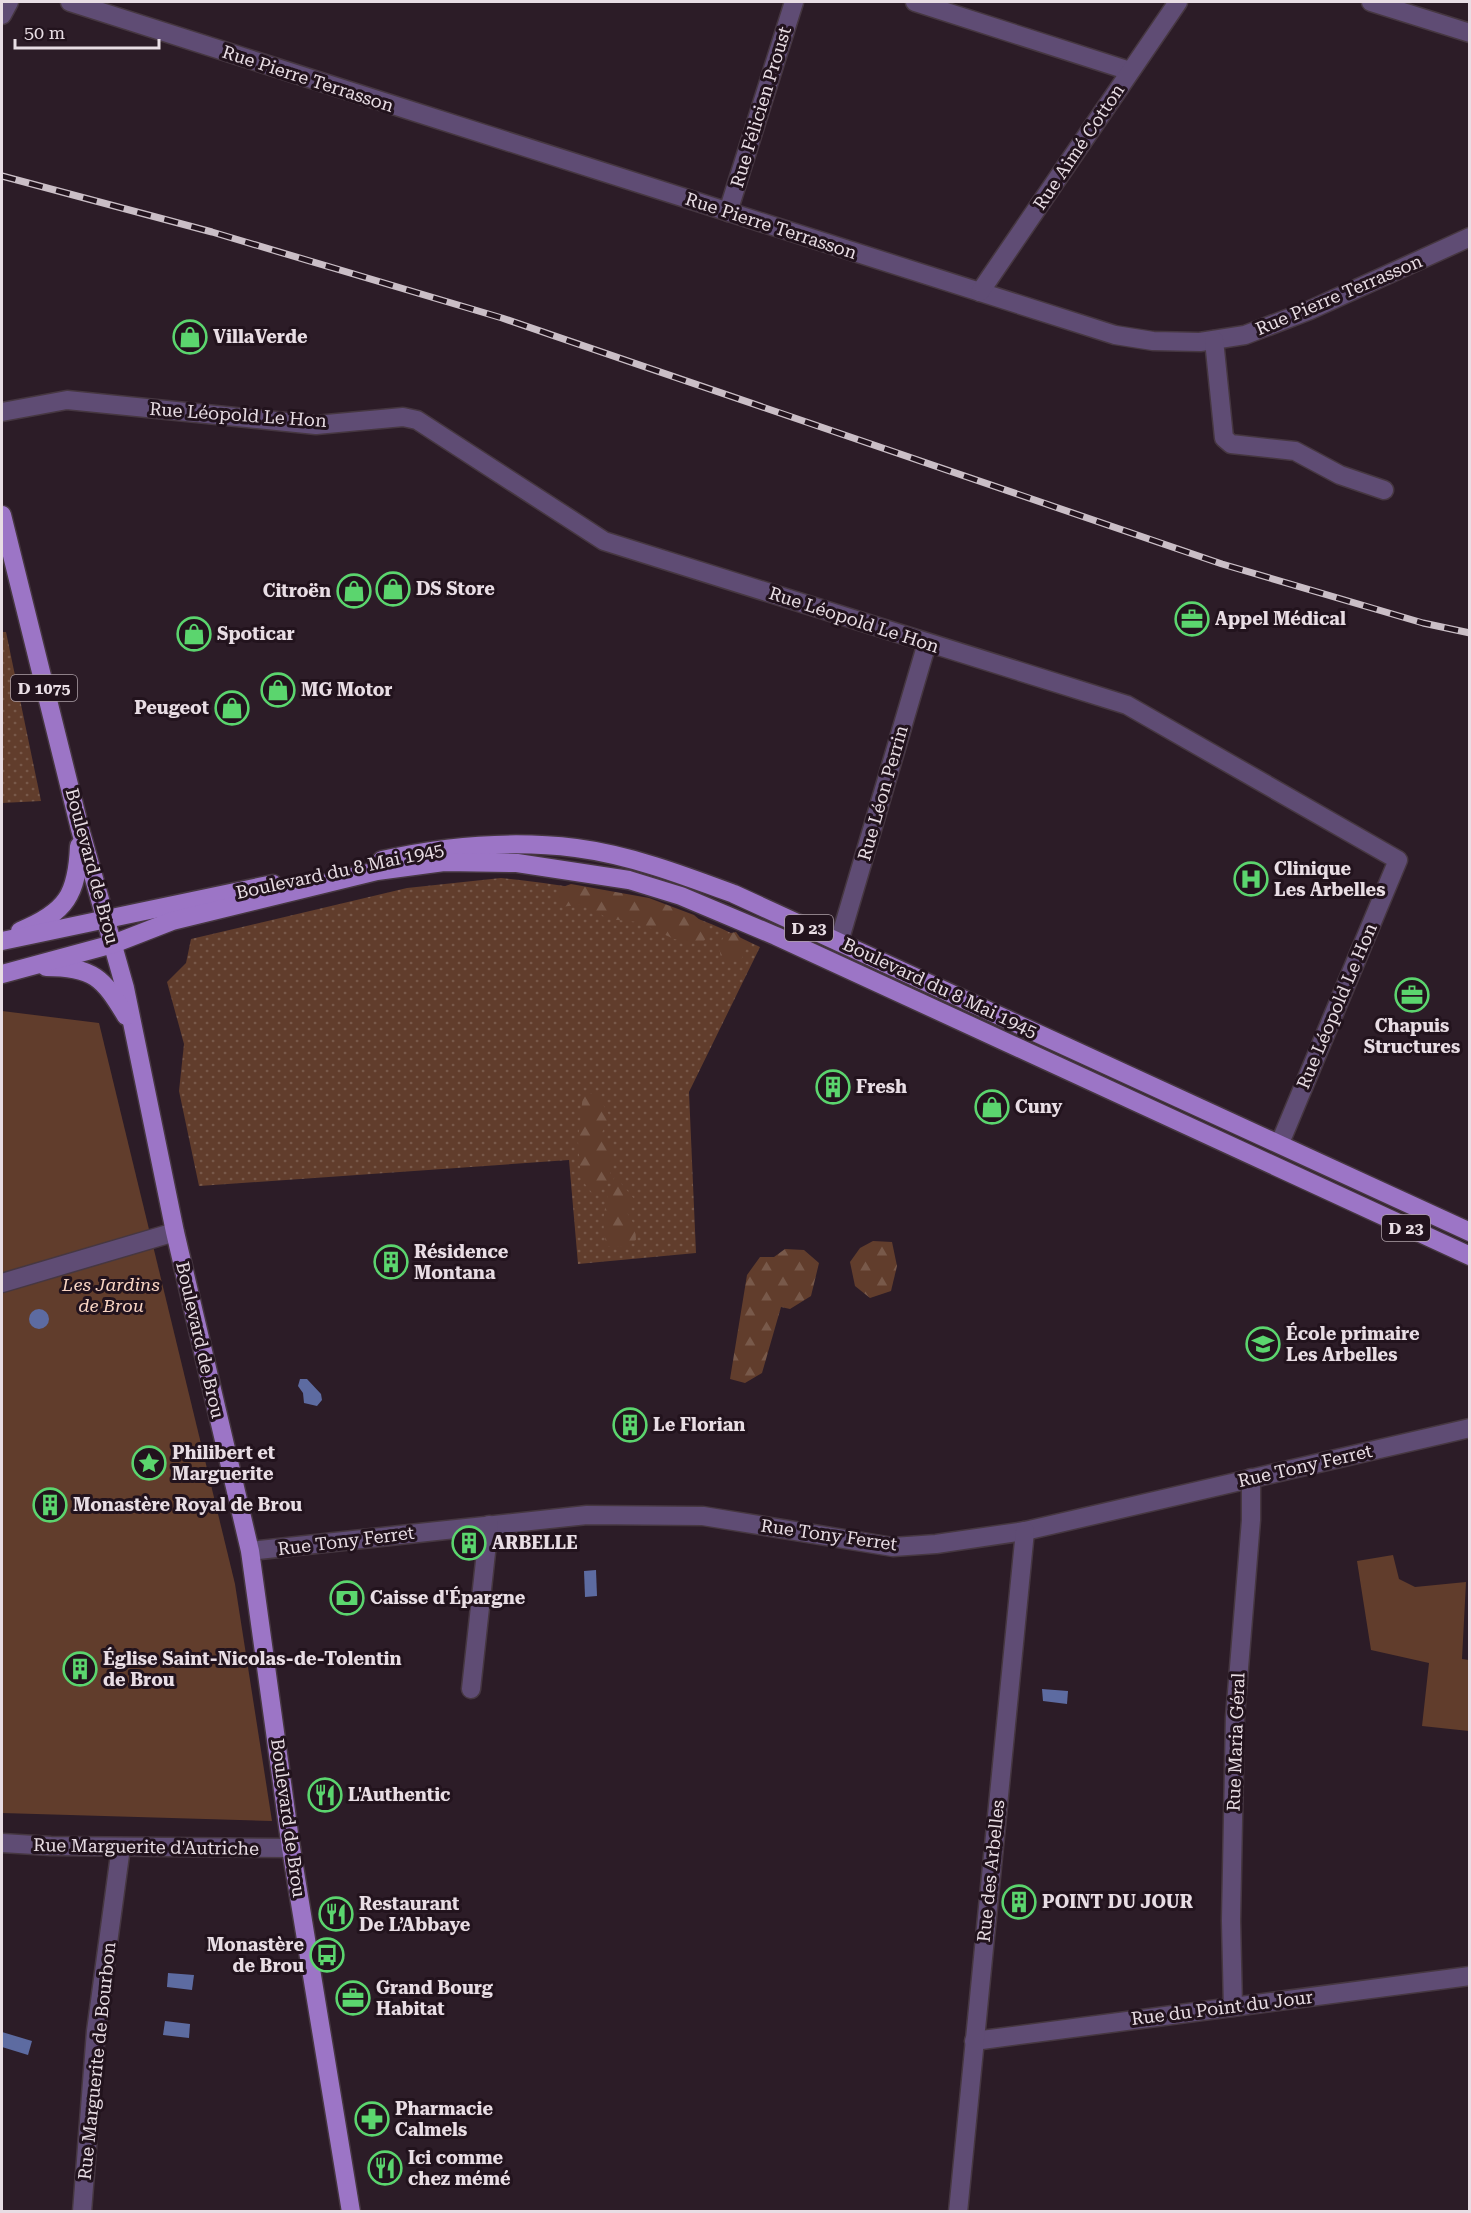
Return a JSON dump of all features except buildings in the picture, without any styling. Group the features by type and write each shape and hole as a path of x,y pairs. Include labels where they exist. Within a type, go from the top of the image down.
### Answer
{"main road":[{"name":"Boulevard de Brou","path":"2,515 134,1028 175,1232 250,1551 291,1848 351,2211"},
{"path":"2,940 38,923 61,906 74,888 78,871 81,829"},
{"name":"Boulevard du 8 Mai 1945","path":"2,940 105,921 432,849 515,844 577,848 666,869 734,894 1470,1232"},
{"name":"Boulevard du 8 Mai 1945","path":"26,968 113,944 172,921 377,872 444,862 517,863 629,880 700,904 776,936 1086,1088 1470,1256"},
{"path":"2,974 26,968 79,970 103,980 134,1028"}],"street":[{"path":"2,15 9,2"},
{"name":"Rue Pierre Terrasson","path":"70,2 1115,335 1153,341 1200,342 1245,334 1310,310 1470,237"},
{"name":"Rue Félicien Proust","path":"728,212 794,2"},
{"path":"915,2 1130,71"},
{"name":"Rue Aimé Cotton","path":"980,292 1178,2"},
{"path":"1371,2 1470,33"},
{"path":"1215,340 1224,438 1231,444 1295,451 1340,475 1384,490"},
{"name":"Rue Léopold Le Hon","path":"2,412 67,400 316,424 403,417 417,420 604,541 1126,705 1398,860 1280,1143"},
{"name":"Rue Léon Perrin","path":"839,942 927,643"},
{"path":"2,1283 175,1232"},
{"name":"Rue Tony Ferret","path":"250,1551 587,1515 703,1516 893,1547 936,1544 1025,1531 1470,1428"},
{"name":"Rue Maria Géral","path":"1233,2007 1231,1921 1235,1717 1251,1520 1251,1479"},
{"path":"471,1689 489,1525"},
{"name":"Rue des Arbelles","path":"958,2211 1025,1531"},
{"name":"Rue Marguerite d'Autriche","path":"2,1843 291,1848"},
{"name":"Rue Marguerite de Bourbon","path":"82,2211 96,2031 121,1846"},
{"name":"Rue du Point du Jour","path":"974,2041 1470,1976"}],"green space":[{"path":"2,632 6,632 41,801 2,803"},
{"path":"501,878 575,888 649,903 704,921 760,947 689,1092 696,1253 578,1264 569,1160 199,1186 179,1091 184,1044 167,982 186,963 191,939 407,888"},
{"path":"571,884 649,898 694,915 714,932 700,944 674,939 638,922 608,919 586,904 560,907 557,889"},
{"path":"736,932 747,947 740,962 721,959 719,946 725,934"},
{"name":"Les Jardins de Brou","path":"2,1011 99,1023 235,1584 272,1821 2,1813"},
{"path":"583,1094 597,1094 609,1115 602,1133 614,1145 609,1182 593,1194 581,1179 578,1142"},
{"path":"615,1176 635,1200 626,1211 635,1226 636,1240 625,1247 607,1246 605,1237 605,1211"},
{"path":"873,1241 892,1242 897,1266 891,1291 870,1298 855,1286 850,1262 860,1248"},
{"path":"785,1249 804,1250 819,1263 811,1296 790,1309 781,1307 762,1373 745,1383 730,1379 747,1275 760,1257 774,1257"},
{"path":"1393,1555 1399,1579 1415,1587 1466,1582 1462,1659 1469,1660 1469,1731 1422,1726 1429,1663 1371,1650 1357,1561"}],"water":[{"path":"39,1309 46,1312 49,1319 46,1326 39,1329 32,1326 29,1319 32,1312"},
{"path":"300,1379 307,1379 321,1394 322,1400 317,1406 304,1403 303,1393 298,1386"},
{"path":"596,1570 597,1596 585,1597 584,1571"},
{"path":"1042,1689 1068,1691 1067,1704 1043,1701"},
{"path":"168,1973 194,1975 192,1990 167,1987"},
{"path":"165,2021 190,2024 189,2038 163,2035"},
{"path":"2,2032 32,2041 28,2055 2,2047"}],"railway":[{"path":"2,176 212,232 502,318 1222,564 1423,623 1470,633"}],"place":[{"name":"VillaVerde","path":"190,337"},
{"name":"DS Store","path":"393,589"},
{"name":"Citroën","path":"354,591"},
{"name":"Appel Médical","path":"1192,619"},
{"name":"Spoticar","path":"194,634"},
{"name":"MG Motor","path":"278,690"},
{"name":"Peugeot","path":"232,708"},
{"name":"Clinique Les Arbelles","path":"1251,879"},
{"name":"Chapuis Structures","path":"1412,995"},
{"name":"Fresh","path":"833,1087"},
{"name":"Cuny","path":"992,1107"},
{"name":"Résidence Montana","path":"391,1262"},
{"name":"École primaire Les Arbelles","path":"1263,1344"},
{"name":"Le Florian","path":"630,1425"},
{"name":"Philibert et Marguerite","path":"149,1463"},
{"name":"Monastère Royal de Brou","path":"50,1505"},
{"name":"ARBELLE","path":"469,1543"},
{"name":"Caisse d'Épargne","path":"347,1598"},
{"name":"Église Saint-Nicolas-de-Tolentin de Brou","path":"80,1669"},
{"name":"L'Authentic","path":"325,1795"},
{"name":"POINT DU JOUR","path":"1019,1902"},
{"name":"Restaurant De L’Abbaye","path":"336,1914"},
{"name":"Monastère de Brou","path":"327,1955"},
{"name":"Grand Bourg Habitat","path":"353,1998"},
{"name":"Pharmacie Calmels","path":"372,2119"},
{"name":"Ici comme chez mémé","path":"385,2168"}]}
